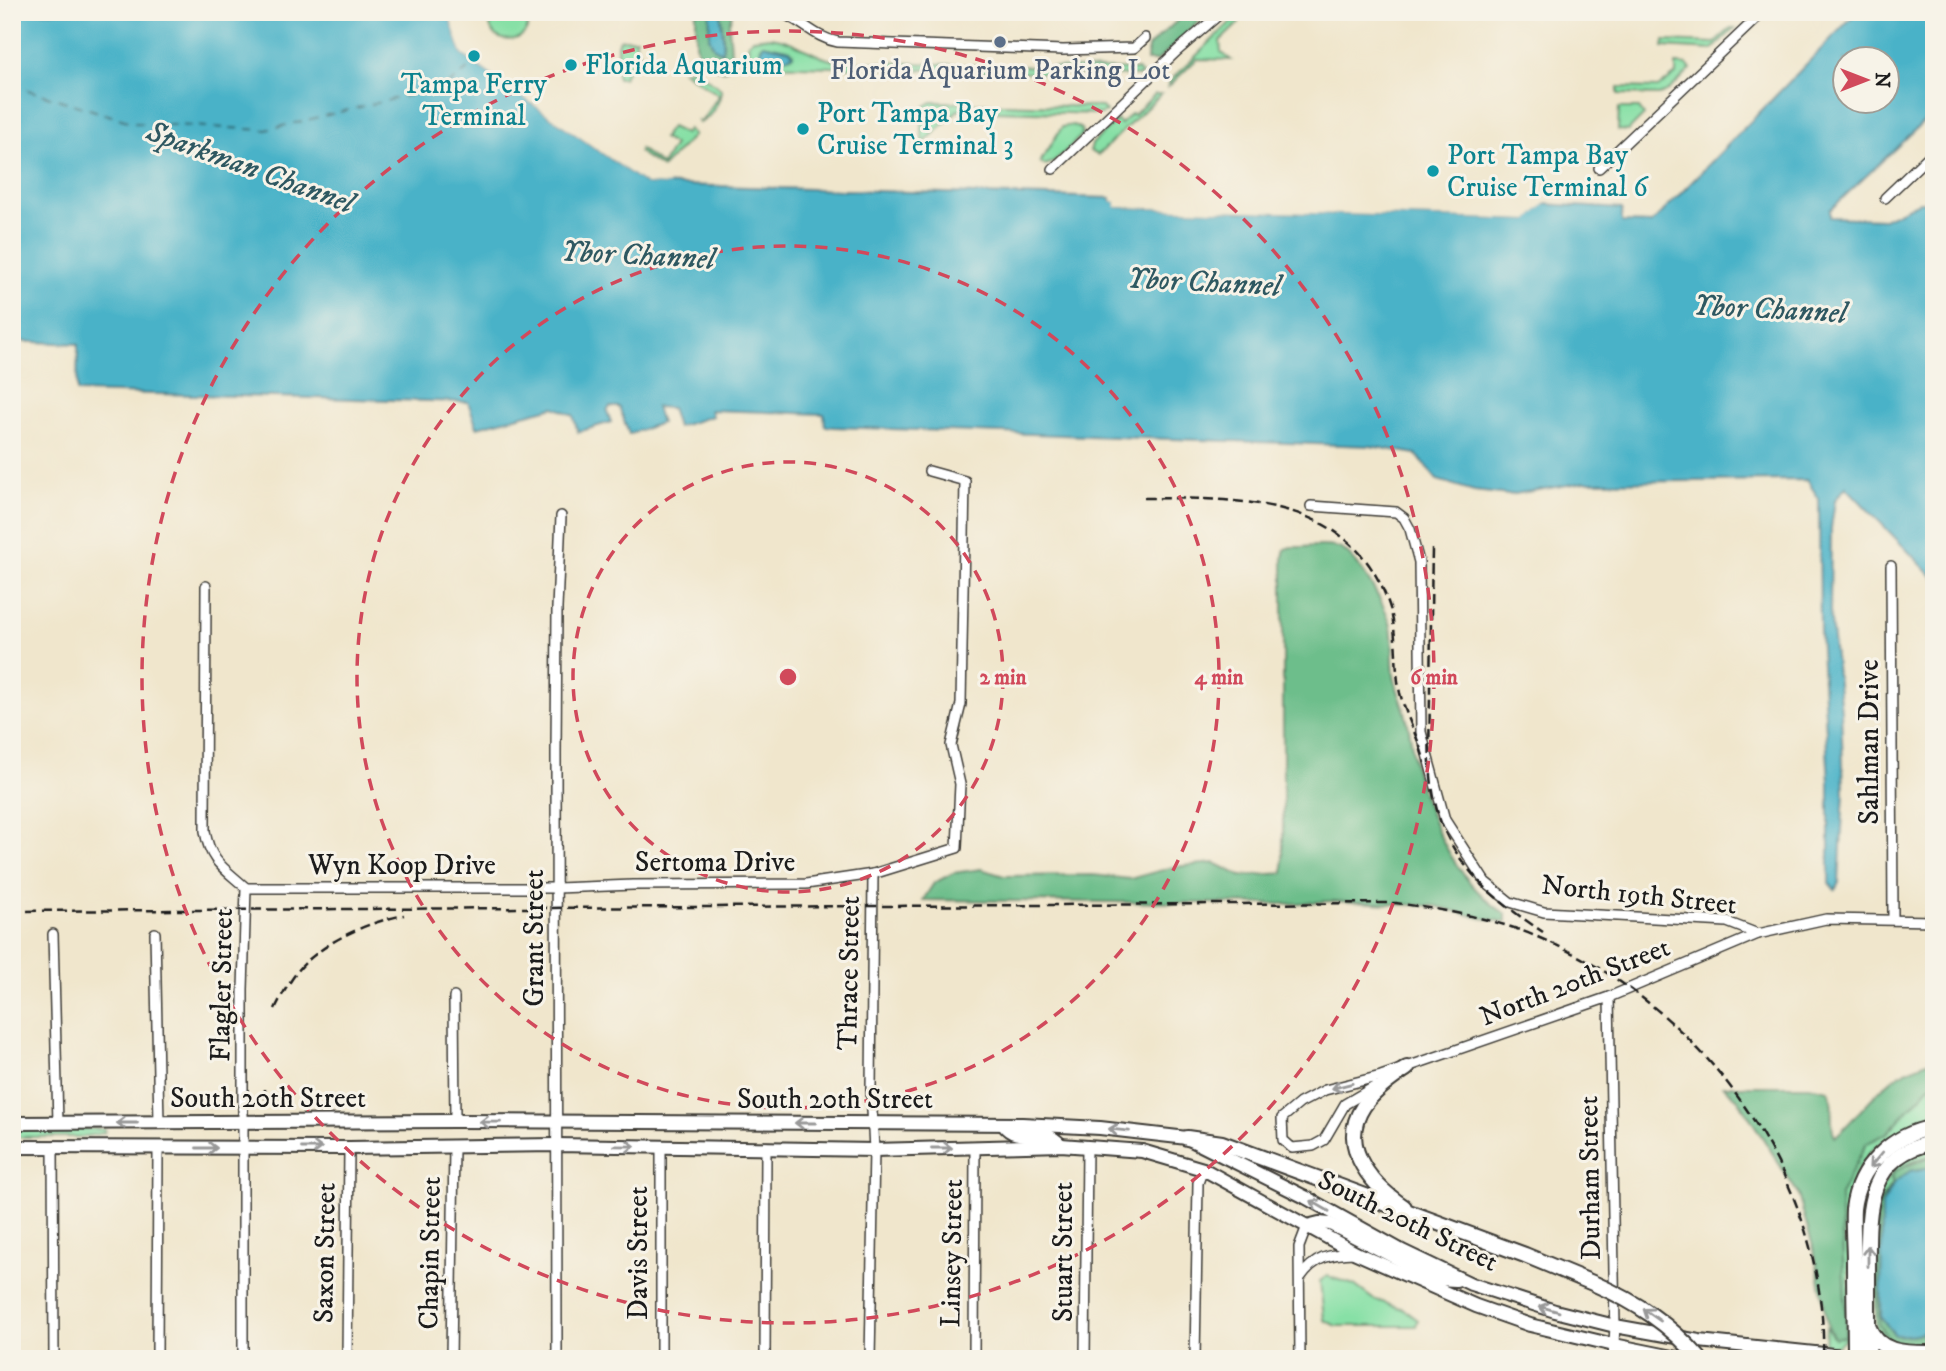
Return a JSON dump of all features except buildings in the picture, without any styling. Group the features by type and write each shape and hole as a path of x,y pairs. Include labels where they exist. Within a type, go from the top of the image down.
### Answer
{"highway":[{"path":"1407,1068 1365,1104 1358,1120 1355,1138 1358,1157 1366,1174 1389,1196 1415,1214"},
{"path":"1861,1358 1853,1216 1857,1192 1871,1164 1889,1146 1914,1132 1934,1127"},
{"path":"1187,1138 1222,1143 1595,1284 1649,1312 1673,1331 1700,1359"},
{"path":"1861,1358 1868,1324 1868,1214 1873,1192 1893,1161 1912,1149 1934,1142"},
{"path":"1868,1324 1876,1341 1887,1350 1934,1353"}],"main road":[{"name":"South 20th Street","path":"12,1123 455,1121 1003,1124 1100,1128 1187,1138 1402,1251 1464,1280 1523,1301 1615,1326 1699,1341 1861,1358"},
{"path":"1003,1124 1007,1130 1020,1135 1049,1136 1061,1144"},
{"name":"South 20th Street","path":"12,1147 349,1148 556,1145 874,1150 1061,1144 1142,1151 1203,1169 1356,1252 1437,1291 1489,1311 1613,1352 1683,1359"},
{"path":"1307,1226 1330,1224 1437,1279 1464,1280"}],"street":[{"path":"778,12 790,16 818,36 838,42 1063,50 1134,48 1145,38"},
{"path":"1054,169 1177,51 1222,12"},
{"path":"1599,169 1763,12"},
{"path":"1885,198 1934,151"},
{"name":"Thrace Street","path":"870,1359 874,1150 871,1090 873,874 957,848 960,784 951,745 961,704 965,481 929,471"},
{"name":"North 19th Street","path":"1311,506 1395,512 1404,518 1410,529 1419,562 1421,732 1445,820 1485,882 1510,902 1544,912 1727,922 1758,934 1826,919 1934,921"},
{"name":"Grant Street","path":"557,1359 557,608 561,516"},
{"name":"Sahlman Drive","path":"1891,566 1893,919"},
{"name":"Flagler Street","path":"206,586 205,831 208,848 215,860 246,888 243,989 243,1359"},
{"name":"Sertoma Drive","path":"557,888 806,884 873,874"},
{"name":"Wyn Koop Drive","path":"246,888 557,888"},
{"path":"155,933 159,1123"},
{"path":"52,934 58,1123"},
{"name":"North 20th Street","path":"1407,1068 1345,1104 1324,1140 1313,1146 1293,1147 1283,1140 1282,1118 1300,1103 1325,1090 1407,1068 1609,997 1758,934"},
{"path":"454,997 455,1121"},
{"name":"Durham Street","path":"1609,997 1615,1326 1613,1352"},
{"name":"Stuart Street","path":"1084,1359 1087,1146"},
{"path":"53,1147 54,1359"},
{"name":"Chapin Street","path":"452,1359 454,1147"},
{"name":"Davis Street","path":"661,1147 661,1359"},
{"path":"765,1359 766,1147"},
{"path":"157,1359 158,1148"},
{"name":"Saxon Street","path":"347,1359 349,1148"},
{"name":"Linsey Street","path":"974,1359 975,1148"},
{"path":"1195,1359 1198,1183 1203,1169"},
{"path":"1300,1359 1299,1247 1307,1226"},
{"path":"1299,1279 1318,1259 1331,1254 1356,1252"}],"green space":[{"path":"491,12 528,12 529,24 517,38 500,38 493,33 490,24"},
{"path":"696,12 710,12 709,37 721,52 721,12 733,12 729,23 730,61 724,70 713,67 699,56 696,44"},
{"path":"1187,12 1209,12 1157,61 1147,61 1148,47"},
{"path":"1238,20 1239,23 1220,41 1221,52 1231,60 1197,59 1168,87 1169,82 1232,21"},
{"path":"1731,28 1735,28 1712,50 1663,47 1664,41 1715,43"},
{"path":"779,38 835,61 1137,70 1142,74 764,65 750,59 748,43 753,39","holes":["763,44 793,53 791,57 766,57 760,47"]},
{"path":"621,39 636,39 636,47 641,54 637,52 623,78 617,78 617,44"},
{"path":"1676,64 1687,65 1691,69 1667,92 1659,95 1618,94 1618,87 1658,88 1676,74"},
{"path":"693,68 721,89 719,99 714,109 701,122 719,95 683,71"},
{"path":"1155,94 1161,94 1098,155 1090,151 1092,144 1117,120 1121,124"},
{"path":"932,102 1102,107 1106,112 958,110 922,145 922,111"},
{"path":"1619,108 1639,108 1644,115 1628,131 1618,130"},
{"path":"1073,125 1081,129 1082,135 1054,162 1045,165 1040,162 1062,127"},
{"path":"671,127 685,134 688,129 694,135 662,168 639,152 640,149 662,165 674,145 663,138"},
{"path":"1339,548 1354,561 1378,596 1391,627 1395,680 1405,711 1418,779 1432,818 1450,855 1462,872 1489,902 1506,914 1506,922 1436,906 1332,901 1287,904 923,900 934,883 953,873 981,869 1004,876 1093,875 1130,879 1173,867 1215,863 1241,876 1283,873 1283,557 1285,549"},
{"path":"1934,1060 1934,1086 1930,1086 1887,1133 1866,1144 1840,1195 1846,1321 1845,1336 1834,1338 1828,1327 1814,1250 1797,1192 1738,1099 1723,1086 1809,1086 1829,1090 1835,1137 1889,1082 1916,1066"},
{"path":"1930,1086 1934,1086 1934,1120 1889,1137 1862,1162 1854,1179 1849,1197 1845,1244 1849,1245 1849,1335 1837,1346 1825,1346 1826,1327 1834,1338 1846,1321 1840,1195 1866,1144 1887,1133"},
{"path":"12,1129 105,1129 104,1133 82,1137 12,1137"},
{"path":"1934,1145 1934,1155 1910,1163 1894,1174 1891,1179 1893,1183 1880,1201 1877,1212 1880,1325 1883,1332 1926,1344 1934,1336 1934,1348 1890,1345 1876,1328 1874,1201 1896,1164"},
{"path":"1934,1155 1934,1169 1926,1168 1888,1191 1882,1204 1883,1311 1896,1335 1917,1334 1934,1322 1934,1336 1921,1346 1897,1346 1892,1344 1879,1325 1877,1212 1880,1201 1893,1183 1891,1179 1894,1171"},
{"path":"1327,1276 1354,1285 1373,1299 1403,1309 1418,1320 1416,1326 1336,1326 1324,1320 1320,1281"}],"water":[{"path":"12,12 448,12 462,54 646,184 1112,198 1117,207 1528,220 1544,204 1622,209 1622,222 1652,223 1857,12 1934,12 1934,112 1830,210 1830,217 1884,219 1919,202 1934,202 1934,578 1846,487 1835,500 1831,528 1830,612 1841,711 1844,792 1839,883 1835,890 1829,883 1829,782 1820,632 1819,499 1807,480 1585,482 1509,495 1474,491 1437,480 1416,454 1370,446 834,427 825,426 824,414 710,410 712,416 677,427 671,408 656,407 661,423 629,434 619,407 610,407 607,411 611,422 578,432 573,415 554,407 477,427 468,402 77,392 78,344 12,341"},
{"path":"710,12 721,12 722,52 714,48 709,37"},
{"path":"763,44 790,50 793,55 782,58 761,54"},
{"path":"1934,1169 1934,1322 1927,1330 1917,1334 1895,1335 1881,1318 1882,1204 1896,1181 1910,1171"}],"pier":[{"path":"448,12 452,12 465,52 647,180 668,181 668,185 646,184 462,54"},
{"path":"1112,194 1120,203 1527,216 1542,202 1548,201 1529,220 1116,207"}],"ferry route":[{"path":"12,85 134,123 266,130 447,86 475,63"}],"railway":[{"path":"1144,498 1255,503 1290,511 1322,524 1350,543 1373,571 1390,608 1400,693 1425,763"},
{"path":"1432,549 1429,742 1431,778 1438,813 1453,846 1474,875 1499,900 1543,932"},
{"path":"12,911 1396,903 1484,919 1535,936 1595,966 1650,1004 1700,1051 1743,1104 1778,1163 1804,1226 1819,1292 1823,1359"},
{"path":"275,1009 296,973 316,954 352,932 404,915"},
{"path":"265,1089 265,1102"}],"place":[{"name":"Florida Aquarium Parking Lot","path":"1000,42"},
{"name":"Tampa Ferry Terminal","path":"474,56"},
{"name":"Florida Aquarium","path":"571,65"},
{"name":"Port Tampa Bay Cruise Terminal 3","path":"803,129"},
{"name":"Port Tampa Bay Cruise Terminal 6","path":"1433,171"}],"water label":[{"name":"Sparkman Channel","path":"250,168"},
{"name":"Ybor Channel","path":"638,256"},
{"name":"Ybor Channel","path":"1204,283"},
{"name":"Ybor Channel","path":"1770,310"}]}
